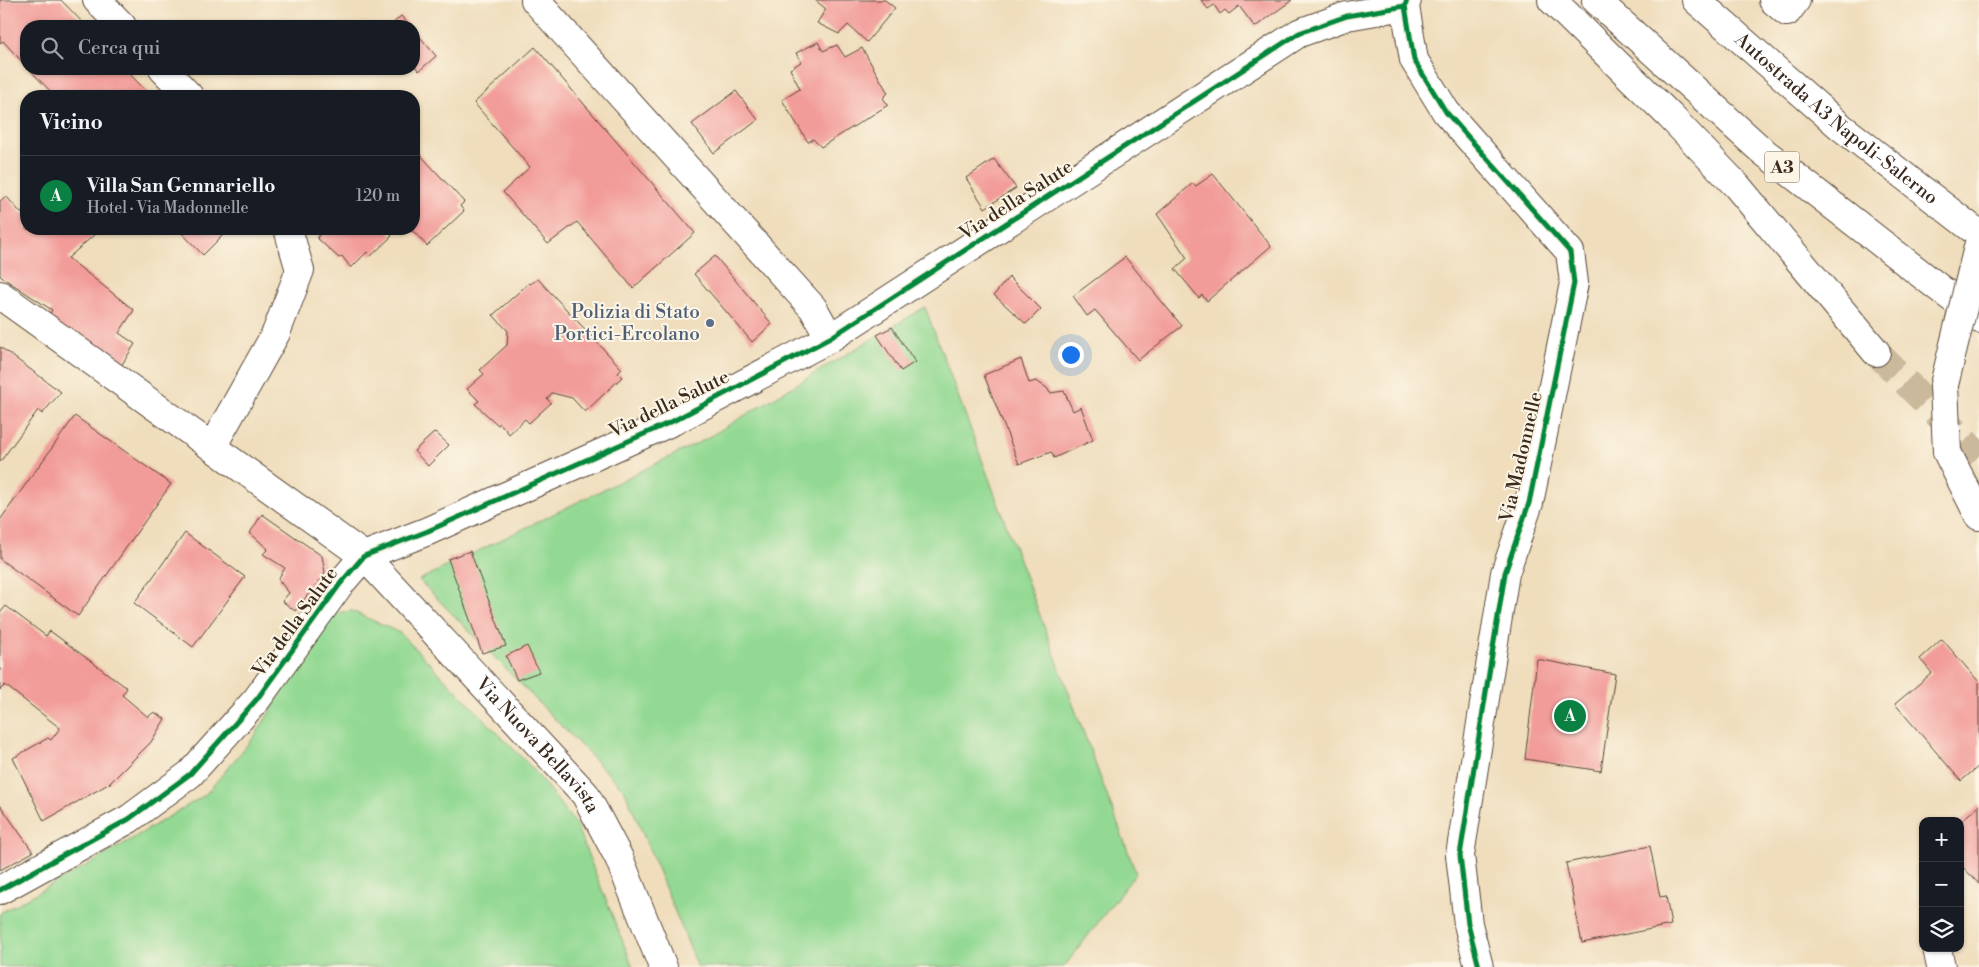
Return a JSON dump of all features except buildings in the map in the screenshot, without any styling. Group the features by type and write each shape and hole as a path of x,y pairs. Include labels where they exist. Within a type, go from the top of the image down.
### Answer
{"main road":[{"path":"97,0 116,20"},
{"path":"535,0 813,308 830,338"},
{"path":"1552,0 1670,116 1737,186 1876,352"},
{"name":"A3","path":"1596,0 1760,150 1979,319"},
{"name":"Autostrada A3 Napoli-Salerno","path":"1696,0 1841,127 1979,234"},
{"path":"1773,0 1787,12 1796,0"},
{"name":"Via della Salute","path":"0,890 129,819 190,774 257,699 340,584 364,556 428,531 672,421 830,338 1299,33 1347,16 1406,3"},
{"name":"Via Madonnelle","path":"1406,3 1414,60 1423,75 1446,112 1570,252 1574,283 1529,503 1505,573 1460,855 1468,924 1479,967"},
{"path":"168,75 183,90"},
{"path":"212,447 276,333 300,270 290,235"},
{"path":"1979,243 1944,384 1947,452 1979,516"},
{"name":"Via Nuova Bellavista","path":"0,295 364,556 585,794 619,858 663,967"},
{"path":"1938,952 1941,967"}],"green space":[{"path":"925,307 1136,873 1064,967 698,967 625,791 419,580 704,440"},
{"path":"352,611 400,633 534,770 576,825 633,967 0,967 0,913 95,861 205,795 254,737 332,613"}],"tunnel":[{"path":"1876,352 1979,456"}],"cycle path":[{"path":"1407,0 1405,6 1414,60 1446,112 1570,252 1574,283 1529,503 1505,573 1460,855 1468,924 1479,967"},
{"path":"0,890 129,819 190,774 257,699 340,584 364,556 428,531 673,421 830,338 1299,33 1347,16 1405,6"}],"place":[{"name":"Polizia di Stato Portici-Ercolano","path":"710,323"},
{"name":"Villa San Gennariello","path":"1570,716"}]}
